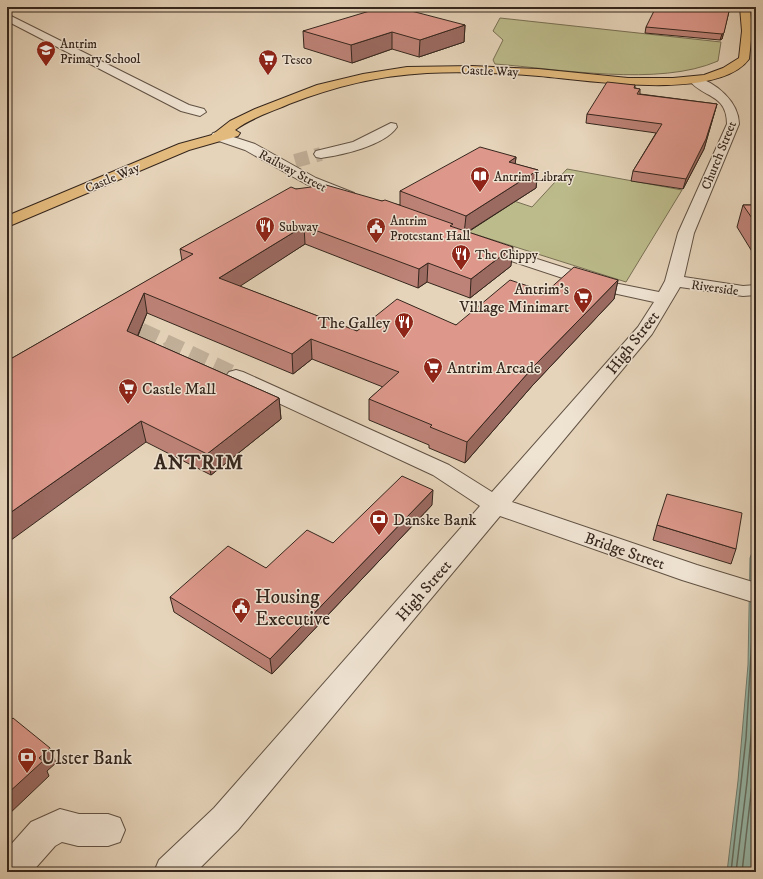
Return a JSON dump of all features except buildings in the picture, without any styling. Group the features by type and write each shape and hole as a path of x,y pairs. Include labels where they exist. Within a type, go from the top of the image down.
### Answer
{"main road":[{"path":"695,80 727,70 744,59 747,31 745,7"},
{"name":"Castle Way","path":"7,222 184,147 218,136 252,128 276,117 282,111 288,100 340,82 396,71 416,70 516,71 646,82 695,80"}],"street":[{"path":"7,17 184,108 200,112"},
{"name":"Church Street","path":"665,299 674,281 686,233 733,124 734,118 733,111 723,99 695,80"},
{"path":"321,154 376,138 391,127"},
{"name":"Railway Street","path":"218,136 289,163 329,189 364,201"},
{"path":"470,242 605,286 665,299"},
{"name":"Riverside","path":"674,281 743,291 756,290"},
{"name":"High Street","path":"171,872 226,819 645,330 665,299"},
{"name":"Bridge Street","path":"236,376 441,470 495,505 691,573 756,593"},
{"path":"9,872 43,834 60,825 72,827 78,830 108,830"}],"shaded area":[{"path":"500,18 721,42 718,61 694,69 667,73 639,75 609,74 495,64 493,60 503,40 493,31"},
{"path":"567,169 682,190 626,282 468,232 514,201 532,207"}],"water":[{"path":"756,542 756,872 727,872 738,781 748,665 750,558"}],"tunnel":[{"path":"295,161 321,154"},
{"path":"116,320 174,347"},
{"path":"145,366 174,347"},
{"path":"174,347 236,376"}],"place":[{"name":"Antrim Primary School","path":"46,67"},
{"name":"Tesco","path":"268,76"},
{"name":"Antrim Library","path":"480,193"},
{"name":"Subway","path":"265,243"},
{"name":"Antrim Protestant Hall","path":"376,244"},
{"name":"The Chippy","path":"461,271"},
{"name":"Antrim’s Village Minimart","path":"583,314"},
{"name":"The Galley","path":"404,339"},
{"name":"Antrim Arcade","path":"433,384"},
{"name":"Castle Mall","path":"128,405"},
{"name":"Danske Bank","path":"379,536"},
{"name":"Housing Executive","path":"241,624"},
{"name":"Ulster Bank","path":"27,774"}],"district":[{"name":"ANTRIM","path":"199,462"}]}
